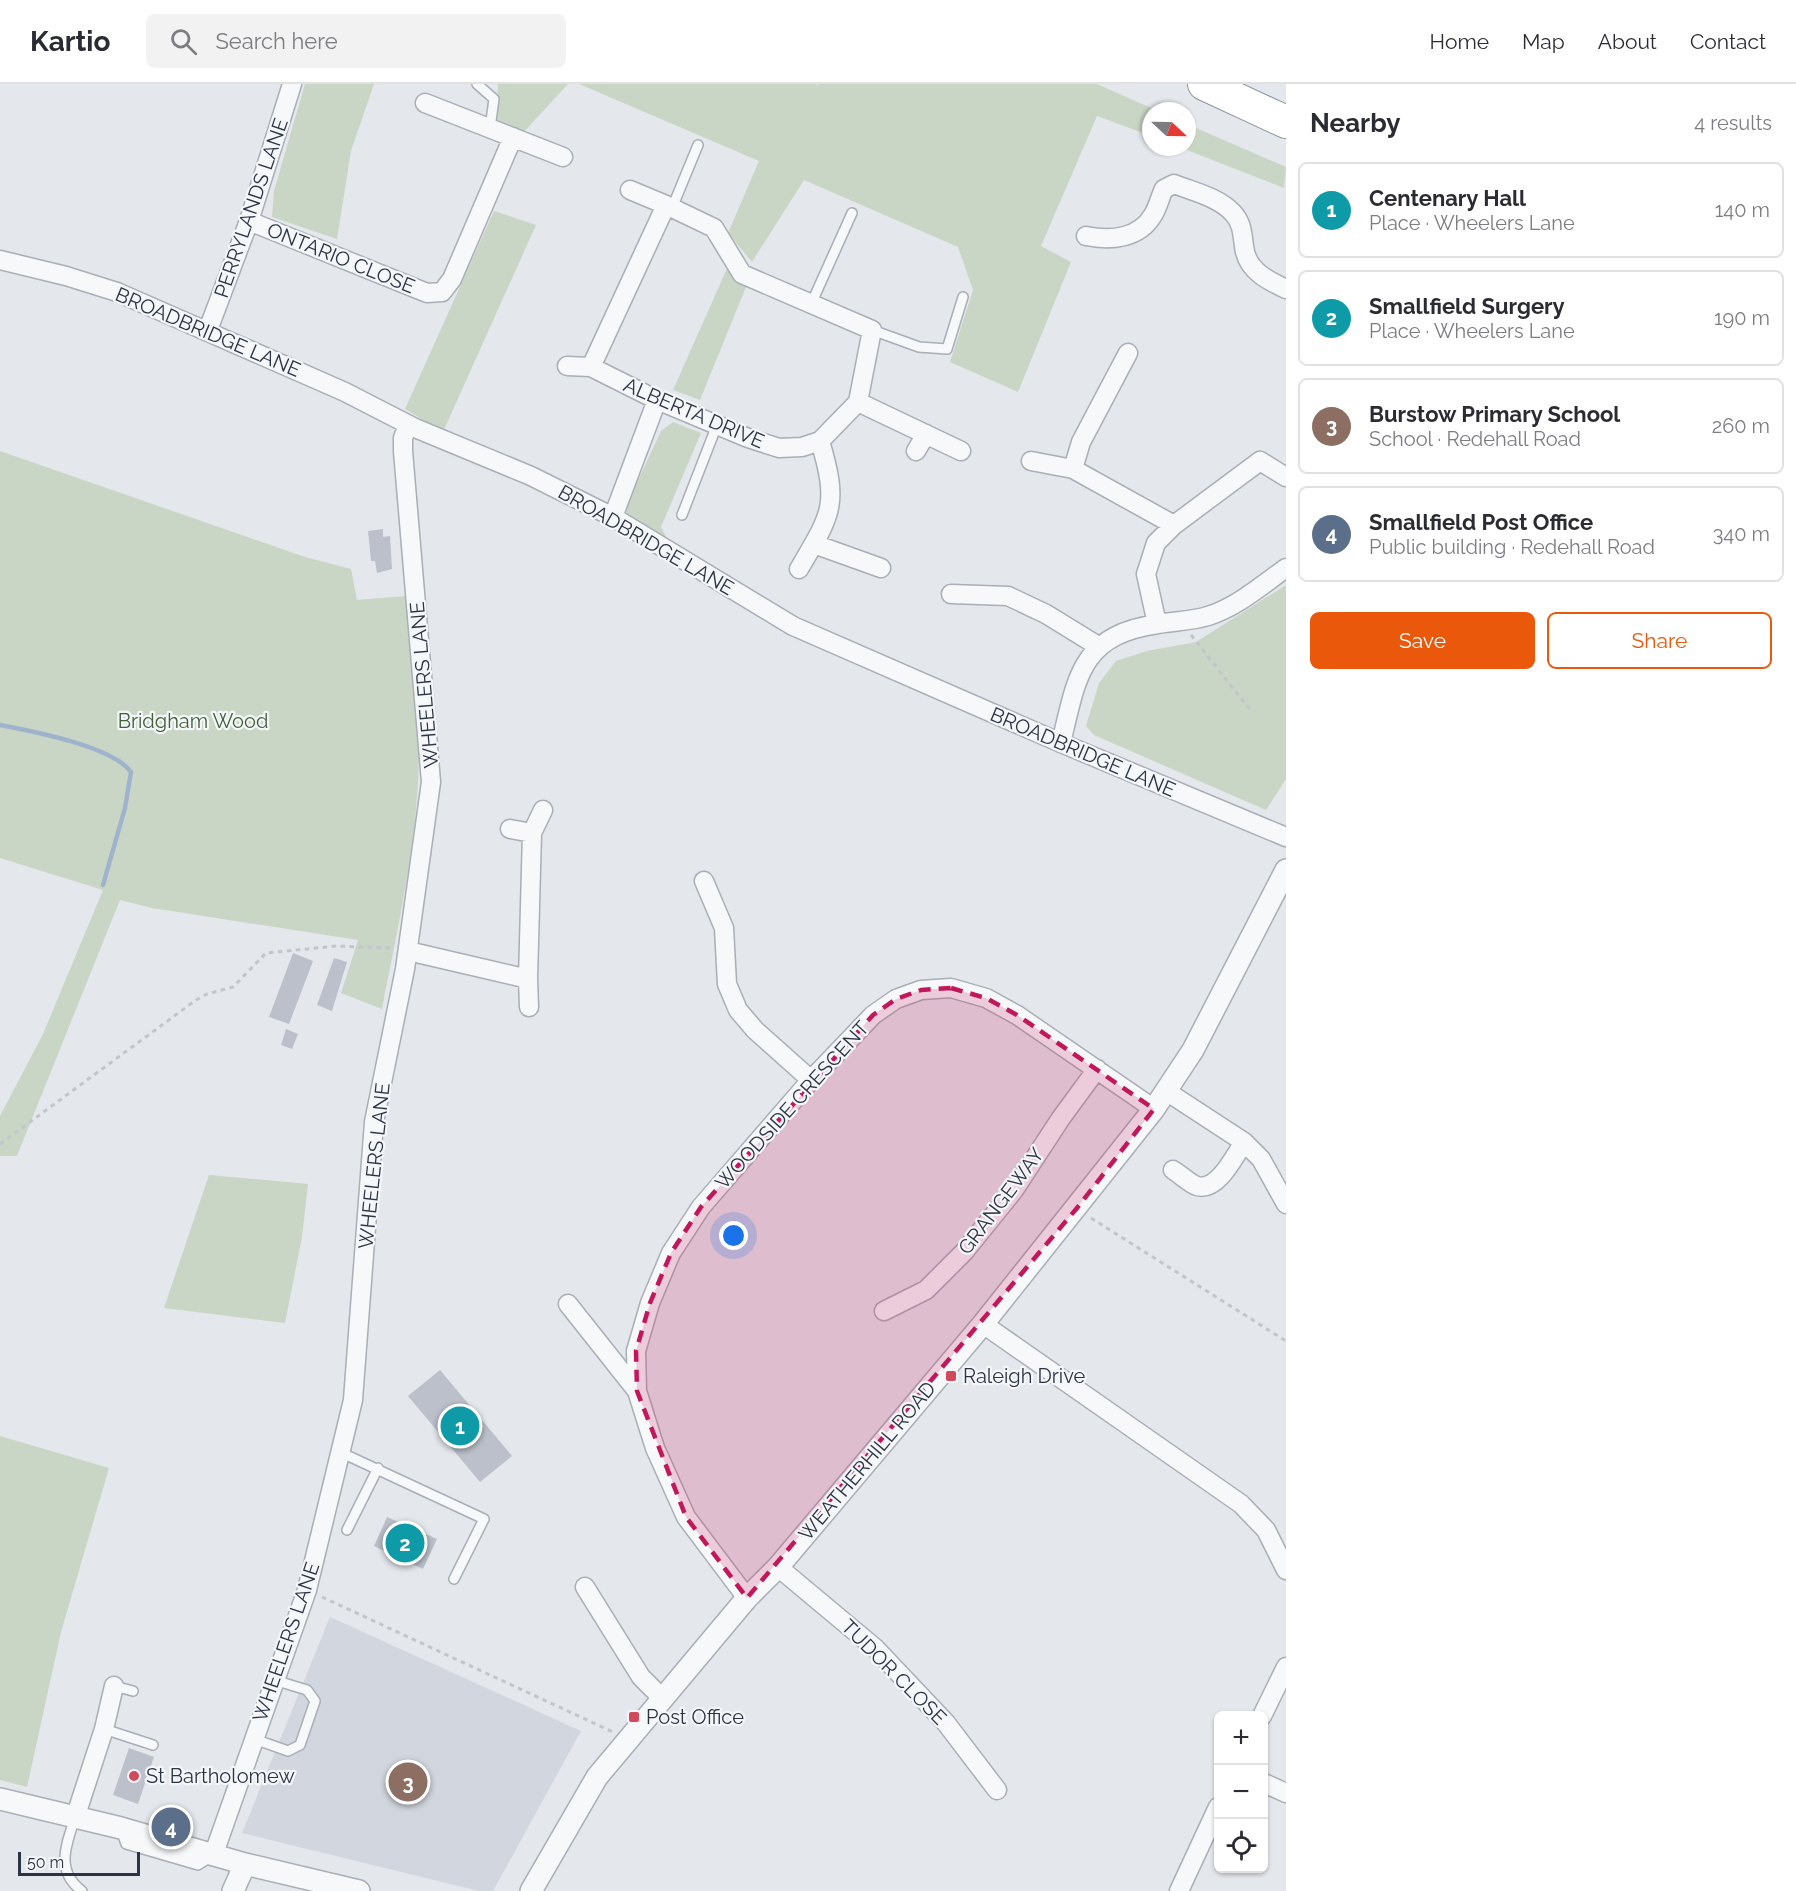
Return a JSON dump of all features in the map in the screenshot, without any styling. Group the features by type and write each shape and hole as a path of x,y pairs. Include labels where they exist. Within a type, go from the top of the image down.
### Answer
{"highway":[{"path":"1204,84 1286,122"}],"street":[{"name":"PERRYLANDS LANE","path":"208,330 249,221 292,84"},
{"path":"425,103 563,156"},
{"name":"ONTARIO CLOSE","path":"249,221 427,293 442,292 452,279 513,137"},
{"path":"1086,236 1104,239 1130,235 1153,216 1164,189 1174,184 1222,203 1234,214 1244,234 1245,252 1250,265 1262,276 1286,289"},
{"path":"630,190 714,228 742,274 812,302 872,330 858,402 820,441 831,480 831,507 814,544 799,569"},
{"path":"591,367 669,207"},
{"name":"BROADBRIDGE LANE","path":"0,260 100,286 208,330 345,392 408,425 531,476 613,517 793,626 1061,743 1286,837"},
{"path":"1073,469 1082,442 1128,353"},
{"name":"ALBERTA DRIVE","path":"567,366 591,367 657,400 779,448 802,447 820,441"},
{"path":"613,517 657,400"},
{"path":"858,402 961,451"},
{"name":"WHEELERS LANE","path":"213,1856 307,1590 353,1400 375,1115 408,951 432,768 403,451 403,438 408,425"},
{"path":"916,451 926,434"},
{"path":"1031,461 1073,469 1174,525"},
{"path":"1157,624 1146,574 1156,543 1174,525 1260,462 1286,477"},
{"path":"814,544 881,568"},
{"path":"1061,743 1080,671 1098,646 1115,635 1157,624 1180,622 1229,608 1286,568"},
{"path":"951,594 1008,596 1046,614 1098,646"},
{"path":"529,1007 532,833 543,810"},
{"path":"510,829 532,833"},
{"name":"WEATHERHILL ROAD","path":"531,1891 597,1777 627,1739 747,1598 778,1567 982,1324 1077,1208 1154,1108 1212,1016 1286,870"},
{"path":"704,881 724,928 727,984 738,1010 755,1030 810,1080"},
{"path":"408,951 528,979"},
{"name":"WOODSIDE CRESCENT","path":"747,1598 686,1517 655,1448 637,1391 636,1351 651,1303 671,1253 701,1207 810,1080 873,1015 896,999 921,990 951,988 986,998 1017,1015 1154,1108"},
{"name":"GRANGEWAY","path":"884,1311 926,1290 964,1252 1014,1190 1061,1118 1098,1069"},
{"path":"1166,1091 1244,1142 1261,1159 1286,1204"},
{"path":"1173,1170 1197,1186 1208,1185 1218,1179 1244,1142"},
{"name":"WOODSIDE CRESCENT","path":"568,1304 637,1391"},
{"path":"982,1324 1241,1504 1266,1530 1286,1570"},
{"name":"TUDOR CLOSE","path":"778,1567 875,1648 946,1722 997,1790"},
{"path":"585,1587 641,1677 662,1698"},
{"path":"1265,1711 1286,1668"},
{"path":"75,1818 104,1729 114,1686"},
{"path":"1268,1785 1286,1793"},
{"path":"0,1799 120,1828 213,1856 359,1891"},
{"path":"1179,1891 1214,1816"},
{"path":"232,1891 245,1864"}],"lane":[{"path":"477,84 494,99 490,128"},
{"path":"669,207 698,145"},
{"path":"812,302 852,213"},
{"path":"872,330 919,347 947,349 963,297"},
{"path":"682,514 717,425"},
{"path":"342,1453 484,1519 454,1579"},
{"path":"347,1530 378,1468"},
{"path":"254,1739 288,1751 300,1745 308,1723 315,1701 307,1690 274,1680"},
{"path":"114,1686 132,1691"},
{"path":"104,1729 153,1745"},
{"path":"75,1818 63,1862 68,1876 82,1891"}],"path":[{"path":"1180,622 1251,711"},
{"path":"0,1144 196,1000 207,994 234,987 256,961 272,951 364,946 408,951"},
{"path":"1077,1208 1286,1341"},
{"path":"307,1590 627,1739"}],"highlighted area":[{"path":"951,988 986,998 1017,1015 1154,1109 1077,1208 747,1598 686,1517 637,1391 636,1351 650,1303 671,1253 701,1207 873,1015 896,999 921,990"}],"shaded area":[{"path":"330,1617 581,1731 493,1891 479,1891 242,1833"}],"green space":[{"path":"305,84 374,84 351,151 337,239 272,217 274,191"},
{"path":"498,84 568,84 523,133 496,122"},
{"path":"579,84 815,84 821,87 817,84 1097,84 1142,104 1142,133 1097,116 1041,246 1071,262 1018,392 950,362 973,290 958,247 804,180 752,262 728,233 759,161"},
{"path":"1196,128 1286,167 1284,188 1196,154"},
{"path":"494,211 536,225 443,432 405,409"},
{"path":"729,264 746,287 700,400 673,390"},
{"path":"673,422 701,433 661,527 675,554 622,515 661,431"},
{"name":"Bridgham Wood","path":"0,451 305,557 351,569 357,600 405,596 419,735 418,787 411,851 382,1009 341,993 358,940 152,908 120,900 17,1156 0,1156 0,1116 43,1034 103,890 0,858"},
{"path":"1286,585 1286,779 1266,810 1094,735 1086,726 1099,683 1116,661 1147,651 1196,642"},
{"path":"209,1175 308,1184 302,1237 285,1323 164,1308"},
{"path":"0,1436 109,1468 61,1632 27,1787 0,1780"}],"building":[{"path":"383,529 383,537 390,536 392,569 377,573 375,561 371,561 368,531"},
{"path":"293,953 313,961 289,1024 269,1017"},
{"path":"334,958 347,962 332,1011 317,1005"},
{"path":"286,1029 298,1034 292,1049 281,1045"},
{"path":"440,1370 512,1456 480,1482 408,1396"},
{"path":"387,1517 437,1539 423,1569 374,1546"},
{"name":"St Bartholomew","path":"129,1748 154,1757 138,1804 113,1795"}],"waterway":[{"path":"0,725 89,747 121,763 131,772 125,808 103,885"}],"place":[{"name":"Raleigh Drive","path":"951,1376"},
{"name":"Centenary Hall","path":"460,1426"},
{"name":"Smallfield Surgery","path":"405,1543"},
{"name":"Post Office","path":"634,1717"},
{"name":"St Bartholomew","path":"134,1776"},
{"name":"Burstow Primary School","path":"408,1782"},
{"name":"Smallfield Post Office","path":"171,1827"}]}
